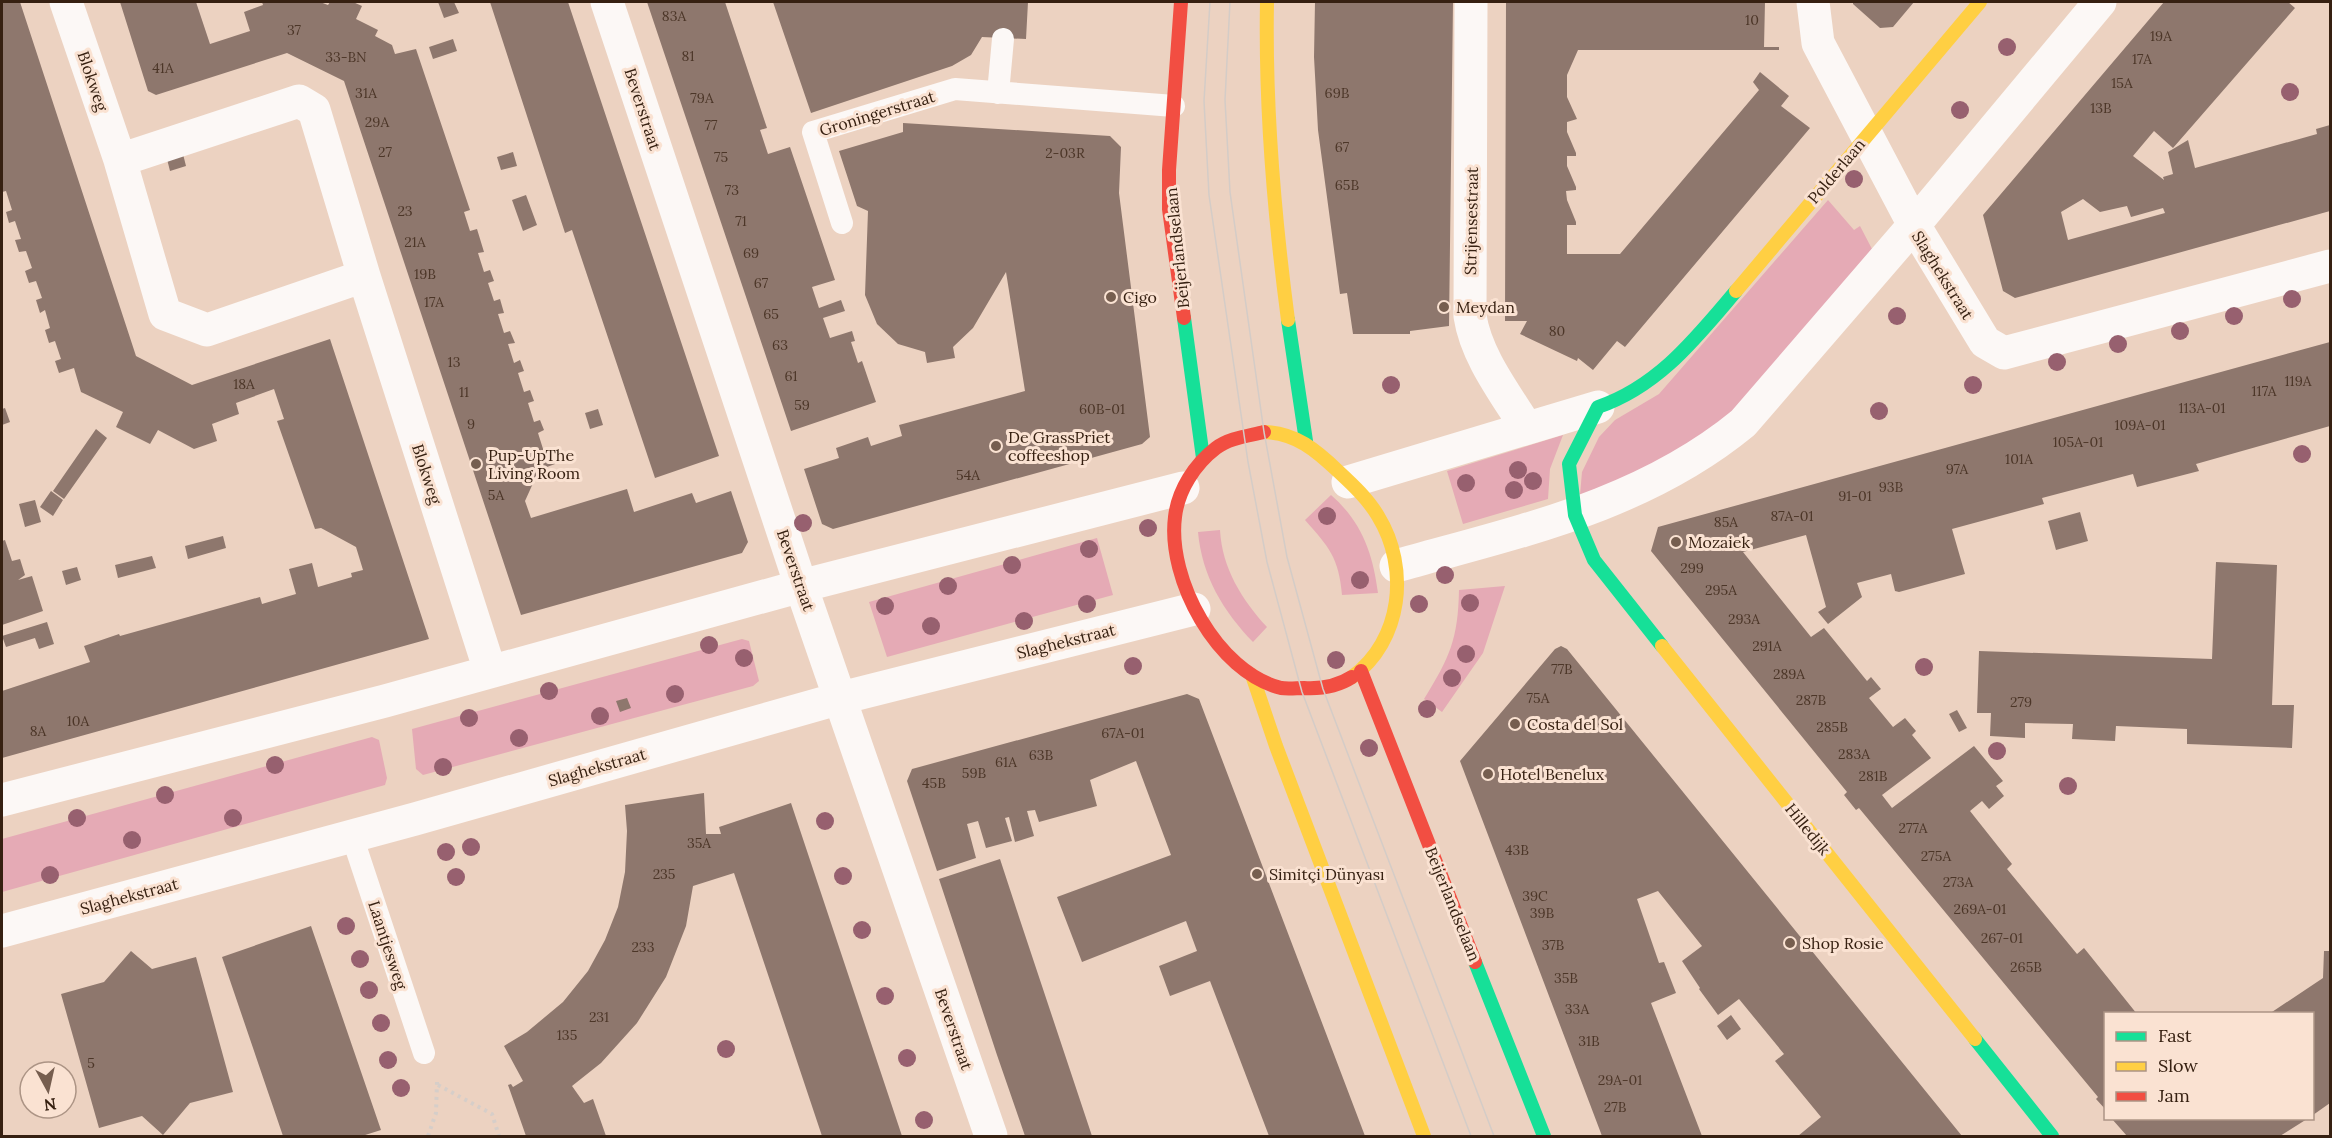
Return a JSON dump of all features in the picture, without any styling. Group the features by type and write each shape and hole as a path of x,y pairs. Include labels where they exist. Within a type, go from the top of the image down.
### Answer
{"street":[{"name":"Blokweg","path":"66,2 120,160 165,314 207,330 364,276"},
{"name":"Beverstraat","path":"607,2 801,586 991,1137"},
{"name":"Beijerlandselaan","path":"1181,2 1169,170 1169,209 1203,458"},
{"path":"1267,2 1264,88 1272,187 1306,441"},
{"name":"Strijensestraat","path":"1471,2 1470,316 1472,328 1484,359 1526,427"},
{"path":"1813,2 1818,43 1914,225 2100,2"},
{"name":"Polderlaan","path":"1598,407 1617,401 1653,381 1694,341 1866,134 1980,2"},
{"name":"Blokweg","path":"120,160 299,101 314,110 364,276 490,671"},
{"name":"Slaghekstraat","path":"1396,566 1575,515 1665,477 1715,446 1743,423 1914,225 1985,342 2004,353 2331,266"},
{"path":"1348,482 1598,407"},
{"path":"1575,515 1569,464 1598,407"},
{"path":"1264,432 1285,433 1306,441 1348,482 1382,522 1396,566 1398,596 1393,623 1380,654 1361,671 1342,683 1302,692 1282,689 1252,675 1210,636 1183,585 1174,547 1177,507 1183,488 1203,458 1227,442 1264,432"},
{"path":"2,800 801,586 1183,488"},
{"name":"Hilledijk","path":"1575,515 1594,560 2052,1137"},
{"name":"Slaghekstraat","path":"2,931 352,836 841,698 1194,609"},
{"name":"Beijerlandselaan","path":"1361,671 1544,1137"},
{"path":"1252,675 1276,746 1424,1137"}],"lane":[{"path":"998,93 1003,39"},
{"name":"Groningerstraat","path":"842,223 813,132 955,89 1174,106"},
{"name":"Laantjesweg","path":"352,836 424,1053"}],"path":[{"path":"424,1053 438,1085 436,1113 428,1137"},
{"path":"438,1085 492,1114 499,1137"}],"shaded area":[{"path":"1828,200 1854,230 1860,226 1872,249 1746,397 1716,427 1664,462 1580,495 1582,472 1599,437 1615,420 1659,394"},
{"path":"1563,435 1550,469 1548,499 1463,524 1447,471"},
{"path":"1331,495 1351,516 1364,540 1373,565 1378,593 1342,595 1335,562 1305,520"},
{"path":"1220,530 1225,557 1235,583 1249,606 1267,627 1253,642 1223,605 1204,563 1198,532"},
{"path":"1097,538 1113,595 887,657 869,602"},
{"path":"1505,586 1483,653 1442,712 1424,699 1451,647 1457,622 1459,590"},
{"path":"742,639 749,641 759,681 753,686 423,775 416,769 412,729"},
{"path":"372,737 379,740 387,778 385,785 2,892 2,839"}],"building":[{"path":"2,2 20,2 136,356 192,385 330,339 429,639 2,758 2,691 90,662 84,646 119,634 120,636 260,597 262,604 296,594 289,569 312,563 318,587 352,577 351,573 363,570 356,547 321,528 315,529 277,421 284,419 274,389 236,403 239,414 212,424 217,441 194,449 158,430 150,444 116,427 123,412 81,392 74,368 59,373 55,361 61,359 55,341 49,343 45,330 50,328 45,310 40,313 36,300 42,298 36,281 29,283 25,271 32,268 26,251 19,252 15,240 21,239 15,221 9,223 6,212 12,210 6,191 2,192"},
{"path":"120,2 196,2 210,44 250,31 244,12 263,5 262,2 320,2 328,5 330,2 353,2 362,6 356,19 378,30 375,36 392,45 395,54 416,49 470,210 464,212 470,231 477,229 484,252 478,253 484,272 490,270 494,281 488,283 494,301 500,299 504,313 498,314 504,333 510,331 515,343 508,344 514,363 520,360 524,371 518,373 524,392 530,390 534,401 528,403 534,422 540,420 544,430 538,433 544,452 550,450 555,464 539,470 525,501 531,518 627,489 634,512 692,493 696,503 731,491 748,542 742,553 521,615 344,81 287,53 156,95 148,91"},
{"path":"438,2 454,2 459,13 444,18"},
{"path":"490,2 568,2 719,456 655,478 572,230 565,233"},
{"path":"647,2 725,2 767,128 760,130 768,154 790,147 835,280 812,287 819,308 841,300 845,311 823,318 830,338 852,331 855,341 851,342 858,363 862,361 876,402 791,431"},
{"path":"773,2 1028,2 1026,39 982,37 971,55 952,66 811,113"},
{"path":"1315,2 1453,2 1449,326 1410,331 1410,334 1353,334 1347,293 1340,294 1318,130 1314,57"},
{"path":"1506,2 1765,2 1764,47 1779,47 1779,50 1578,50 1567,75 1567,97 1577,119 1567,122 1567,132 1576,156 1567,156 1567,166 1576,190 1566,191 1576,225 1567,225 1567,254 1620,254 1759,90 1753,82 1760,72 1789,96 1781,106 1810,128 1625,347 1617,341 1593,370 1578,358 1577,361 1520,334 1527,321 1505,321"},
{"path":"1853,2 1914,2 1893,27 1880,28"},
{"path":"2164,2 2288,2 2295,8 2173,148 2154,131 2133,156 2164,180 2163,177 2173,174 2168,152 2188,140 2195,168 2317,134 2316,129 2330,125 2330,211 2015,298 2003,291 1983,215","holes":["2083,199 2100,212 2127,206 2131,217 2163,208 2165,213 2068,240 2061,212"]},
{"path":"453,39 457,51 433,59 429,47"},
{"path":"903,123 1110,136 1121,147 1119,193 1150,437 1142,444 833,529 822,524 804,469 839,458 836,448 868,437 871,446 902,436 899,425 1025,391 1006,272 973,328 953,347 955,358 927,363 925,352 898,344 877,324 865,295 868,211 857,206 839,151 903,132"},
{"path":"513,152 517,166 501,170 497,157"},
{"path":"183,154 186,166 170,171 167,159"},
{"path":"526,195 537,225 523,231 512,200"},
{"path":"2330,342 2330,426 2196,464 2199,471 2137,487 2133,474 2042,498 2044,504 1952,529 1965,574 1899,592 1895,591 1891,574 1857,583 1862,597 1828,624 1818,612 1826,607 1806,535 1743,552 1811,637 1824,628 1867,681 1871,677 1881,689 1869,698 1893,727 1905,718 1916,731 1912,735 1931,758 1882,795 1892,808 1974,746 2003,781 1996,786 2004,796 1989,809 1982,801 1970,811 2012,864 2007,869 2077,954 2084,948 2135,1012 2104,1012 2104,1108 2096,1099 2098,1097 1859,808 1856,810 1844,795 1847,792 1651,551 1658,527"},
{"path":"5,408 10,422 2,425 2,409"},
{"path":"598,409 603,425 590,429 585,413"},
{"path":"96,429 107,438 64,499 53,491"},
{"path":"51,491 63,500 53,516 40,507"},
{"path":"35,500 41,522 25,527 19,504"},
{"path":"2080,512 2088,541 2056,550 2048,521"},
{"path":"223,536 226,548 188,559 185,546"},
{"path":"5,540 12,561 20,559 25,575 18,580 32,576 43,611 2,625 2,541"},
{"path":"152,556 156,568 118,578 115,565"},
{"path":"2216,562 2277,565 2272,705 2294,705 2292,748 2187,744 2187,729 2116,726 2115,741 2072,739 2073,724 2025,723 2025,738 1990,736 1991,713 1977,713 1979,651 2212,659"},
{"path":"77,567 81,580 66,585 62,571"},
{"path":"47,622 54,644 39,649 35,638 6,647 2,636"},
{"path":"1561,646 1567,649 1962,1136 1798,1136 1821,1117 1775,1061 1784,1054 1739,999 1718,1015 1699,989 1682,961 1702,946 1658,891 1637,899 1659,963 1664,962 1676,993 1651,1003 1702,1136 1602,1136 1460,761 1555,649"},
{"path":"1187,694 1199,699 1365,1136 1269,1136 1210,981 1170,996 1159,966 1197,951 1186,921 1082,962 1057,897 1171,855 1136,761 1090,780 1097,806 1039,822 1035,810 1027,811 1034,836 1015,842 1009,817 1005,818 1012,841 986,848 978,821 967,824 976,858 937,871 907,781 912,769"},
{"path":"627,698 631,708 620,712 616,701"},
{"path":"1957,710 1967,728 1959,732 1949,714"},
{"path":"704,793 706,834 721,834 719,827 791,803 902,1136 822,1136 734,873 693,886 686,926 666,977 637,1023 601,1063 572,1086 584,1103 593,1099 606,1136 526,1136 508,1085 511,1084 513,1087 523,1081 504,1046 527,1032 563,1002 588,971 605,940 618,907 625,872 627,831 625,805"},
{"path":"1000,859 1092,1136 1025,1136 997,1055 939,879"},
{"path":"311,926 381,1130 362,1136 283,1136 222,957"},
{"path":"131,951 152,969 196,957 233,1092 190,1103 163,1135 142,1116 99,1128 61,994 104,982"},
{"path":"2324,951 2330,951 2330,1103 2314,1114 2314,1012 2272,1012 2323,978"},
{"path":"1731,1015 1741,1029 1727,1040 1717,1026"},
{"path":"2113,1120 2305,1120 2280,1136 2127,1136"}],"tram line":[{"path":"1210,2 1204,101 1209,195 1248,462 1267,562 1302,692 1471,1136"},
{"path":"1230,2 1225,100 1230,192 1264,432 1287,557 1323,689 1494,1136"}],"traffic: fast":[{"path":"1662,646 1594,560 1575,515 1569,464 1598,407 1640,387 1675,359 1736,291"},
{"path":"1184,318 1203,458"},
{"path":"1288,320 1306,441"},
{"path":"1475,962 1544,1136"},
{"path":"1975,1039 2052,1136"}],"traffic: slow":[{"path":"1267,2 1267,82 1272,161 1288,320"},
{"path":"1736,291 1980,2"},
{"path":"1264,432 1296,439 1322,457 1365,498 1378,516 1388,536 1397,580 1396,602 1391,624 1382,644 1369,662 1352,677"},
{"path":"1662,646 1975,1039"},
{"path":"1252,675 1276,746 1424,1136"}],"traffic: jam":[{"path":"1181,2 1169,170 1169,209 1184,318"},
{"path":"1264,432 1233,440 1216,448 1201,462 1184,488 1175,517 1175,541 1179,568 1188,594 1201,620 1217,643 1236,663 1258,679 1281,688 1310,688 1335,685 1352,677"},
{"path":"1361,671 1475,962"}],"place":[{"name":"Cigo","path":"1111,297"},
{"name":"Meydan","path":"1444,307"},
{"name":"De GrassPriet coffeeshop","path":"996,446"},
{"name":"Pup-UpThe Living Room","path":"476,464"},
{"name":"Mozaiek","path":"1676,542"},
{"name":"Costa del Sol","path":"1515,724"},
{"name":"Hotel Benelux","path":"1488,774"},
{"name":"Simitçi Dünyası","path":"1257,874"},
{"name":"Shop Rosie","path":"1790,943"}]}
